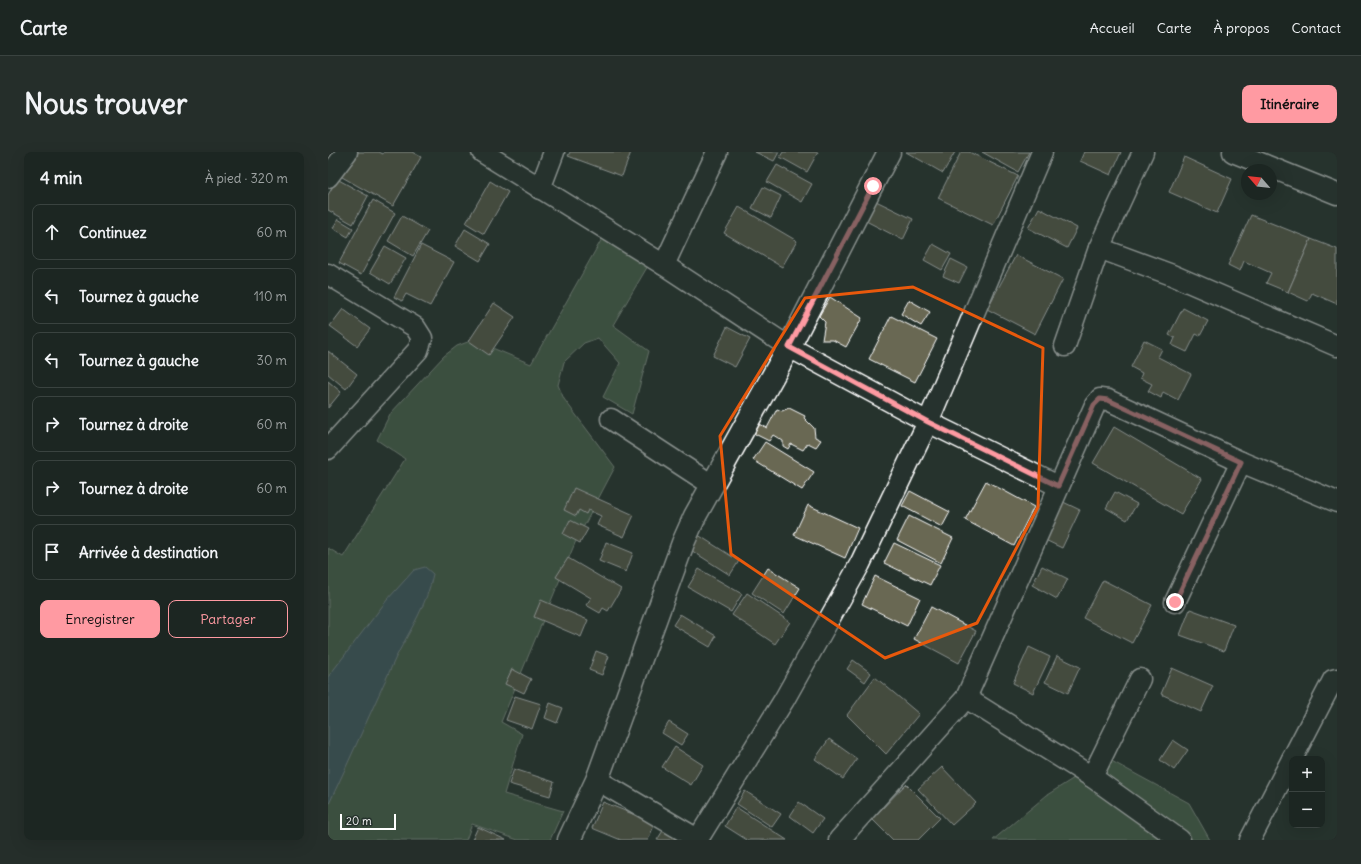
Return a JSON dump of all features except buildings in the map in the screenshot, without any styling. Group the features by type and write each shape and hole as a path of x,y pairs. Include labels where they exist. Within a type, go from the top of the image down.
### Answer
{"street":[{"path":"328,177 347,152"},
{"path":"482,152 664,265 789,347 928,422 1058,486"},
{"path":"540,189 554,152"},
{"path":"664,265 717,152"},
{"path":"569,840 597,780 683,543 695,516 789,347 889,152"},
{"path":"597,780 698,840 784,700 860,564 928,422 1042,152"},
{"path":"1065,346 1099,248 1143,152"},
{"path":"1233,152 1337,194"},
{"path":"1099,248 1178,278 1337,346"},
{"path":"328,274 415,327 422,338 418,350 328,449"},
{"path":"839,840 966,698 1015,589 1094,405 1100,399 1108,400 1241,462 1337,502"},
{"path":"611,419 712,484"},
{"path":"1175,602 1241,462"},
{"path":"1294,756 1333,680 1337,678"},
{"path":"1092,777 1140,679"},
{"path":"966,698 1092,777 1180,840"},
{"path":"1250,840 1289,765"}],"highlighted area":[{"path":"913,287 1043,348 1038,507 977,623 885,658 731,554 720,436 805,298"}],"green space":[{"path":"603,237 652,259 613,325 649,351 632,414 603,397 620,363 598,338 584,343 564,362 558,385 564,399 615,467 575,543 501,722 522,734 504,794 563,811 550,840 518,840 472,824 466,840 328,840 328,548 343,557 405,459 377,440 390,414 444,356 457,346 473,340 531,364"},
{"path":"1106,758 1189,803 1210,840 993,840 1047,795"}],"water":[{"path":"425,567 433,574 427,596 418,617 396,657 328,806 328,677 387,600 414,570"}],"route":[{"path":"873,186 789,347 928,422 1058,486 1094,405 1100,399 1108,400 1241,462 1175,602"}]}
